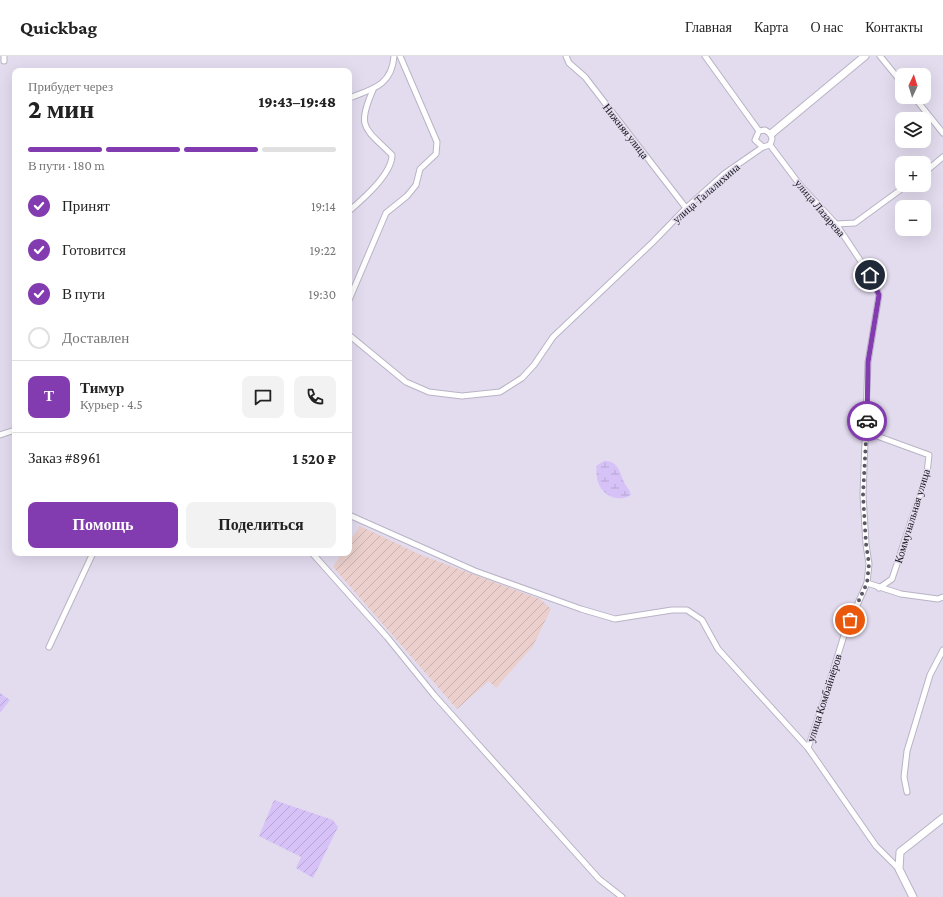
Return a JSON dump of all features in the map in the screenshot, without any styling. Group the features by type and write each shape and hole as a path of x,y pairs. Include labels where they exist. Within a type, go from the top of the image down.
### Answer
{"street":[{"path":"352,97 373,90 387,79 392,70 394,56"},
{"path":"352,293 386,213 407,196 416,185 420,169 436,154 437,142 400,56"},
{"name":"Нижняя улица","path":"566,56 568,63 585,77 686,208"},
{"path":"705,56 759,131"},
{"path":"771,134 865,56"},
{"path":"880,56 895,74"},
{"path":"352,208 369,194 392,163 392,155 370,133 363,121 365,108 373,90"},
{"path":"920,104 943,133"},
{"path":"765,130 771,134 772,139 770,145 763,147 755,140 759,131 765,130"},
{"name":"улица Лазарева","path":"770,145 800,185 836,224 870,275 879,295"},
{"name":"улица Талалихина","path":"352,337 406,382 429,392 462,396 500,392 522,378 534,365 553,337 653,242 686,208 724,174 763,147"},
{"path":"931,168 941,162 943,157"},
{"path":"836,224 855,223 897,192"},
{"name":"улица Комбайнёров","path":"808,748 845,632 867,583 869,564 866,544 863,495 868,362 879,295"},
{"path":"0,435 12,431"},
{"name":"Коммунальная улица","path":"866,432 929,455 927,473 892,578 879,588"},
{"path":"352,516 475,571 581,609 615,619 672,610 687,610 702,620 718,649 808,748 876,846 899,869 914,897"},
{"path":"49,647 92,556"},
{"path":"315,556 386,637 434,695 599,879 622,897"},
{"path":"867,583 901,594 938,599 943,597"},
{"path":"907,792 904,776 907,751 930,675 943,650"},
{"path":"899,869 900,852 943,818"}],"shaded area":[{"path":"360,526 421,555 540,599 551,609 533,646 496,688 489,681 457,709 333,567 340,556 352,556 352,538"}],"green space":[{"path":"604,461 609,461 615,464 631,495 616,498 603,491 597,480 596,466"},
{"path":"0,693 10,700 0,713"},
{"path":"274,800 333,820 338,827 313,878 296,868 301,857 259,836"}],"way so far":[{"path":"850,620 867,583 869,564 866,544 863,495 867,421"}],"route":[{"path":"867,421 868,362 879,295 870,275"}]}
